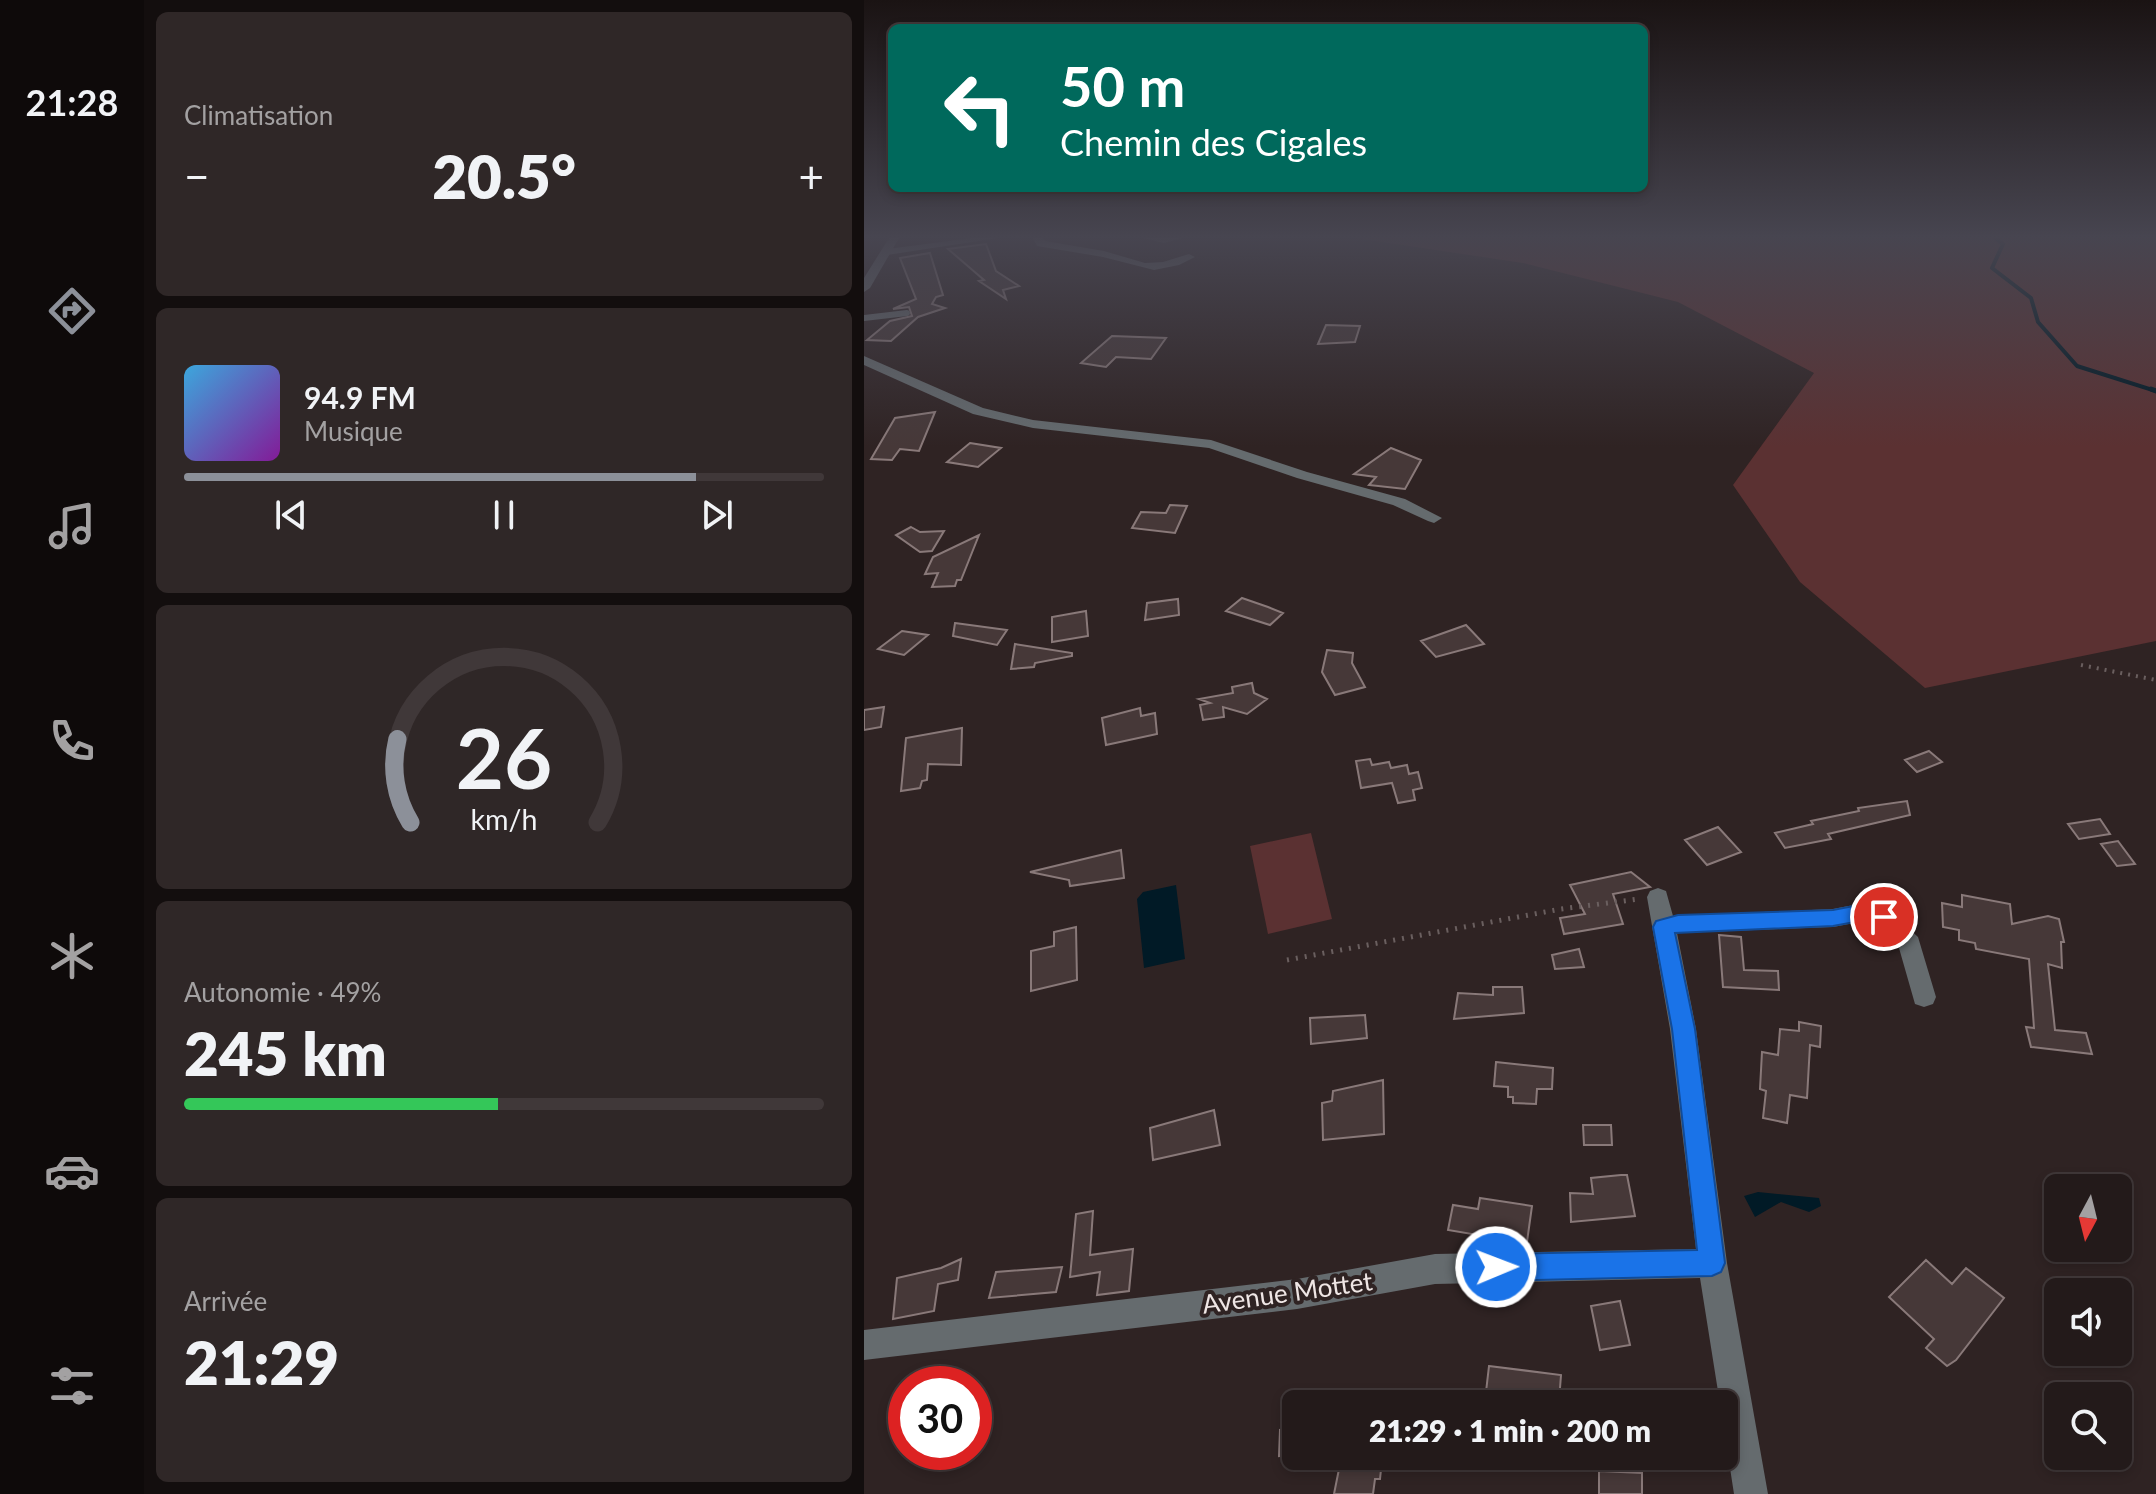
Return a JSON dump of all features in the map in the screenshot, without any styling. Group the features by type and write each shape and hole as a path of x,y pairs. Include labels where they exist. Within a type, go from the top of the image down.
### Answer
{"street":[{"path":"864,360 978,411 1033,424 1211,444 1302,475 1399,502 1434,518"},
{"path":"1658,897 1683,1029 1712,1263 1751,1494"},
{"path":"1664,927 1833,918 1874,910 1910,944 1924,997"},
{"name":"Avenue Mottet","path":"864,1345 1297,1294 1435,1269 1712,1263"}],"lane":[{"path":"864,318 907,313"}],"path":[{"path":"2081,665 2156,680"},
{"path":"1287,960 1561,909 1658,897"}],"shaded area":[{"path":"1689,308 2156,308 2156,641 1925,688 1800,582 1733,485 1814,373"},
{"path":"1311,833 1332,919 1268,934 1250,846"}],"water":[{"path":"1176,885 1185,959 1144,968 1137,899 1143,892"},
{"path":"1758,1192 1819,1198 1821,1206 1809,1212 1781,1202 1755,1217 1744,1196"}],"building":[{"path":"909,308 945,308 918,317 891,341 867,340 890,321 912,316"},
{"path":"1326,325 1360,326 1355,342 1318,344"},
{"path":"1112,336 1166,338 1151,359 1116,357 1106,367 1081,363"},
{"path":"935,412 919,451 900,449 892,460 871,459 895,418"},
{"path":"970,443 1001,448 978,467 947,462"},
{"path":"1391,448 1421,460 1405,489 1369,485 1376,477 1354,474"},
{"path":"1170,505 1187,506 1175,533 1132,528 1141,512 1166,513"},
{"path":"911,527 920,532 944,531 932,551 920,552 896,535"},
{"path":"979,535 961,580 957,580 955,586 932,587 938,573 925,574 933,557"},
{"path":"1242,598 1283,613 1270,625 1226,611"},
{"path":"1178,599 1179,615 1145,620 1147,603"},
{"path":"1086,611 1088,636 1052,642 1052,617"},
{"path":"955,623 1007,630 997,645 953,636"},
{"path":"1466,625 1484,644 1436,657 1421,641"},
{"path":"902,631 928,635 904,655 878,649"},
{"path":"1015,644 1072,653 1072,656 1035,663 1034,667 1011,669"},
{"path":"1327,650 1353,653 1352,663 1365,687 1335,695 1322,672"},
{"path":"1252,683 1254,693 1267,699 1247,714 1223,707 1224,717 1203,720 1200,705 1210,703 1199,699 1233,693 1232,687"},
{"path":"884,707 881,727 864,730 864,710"},
{"path":"1140,708 1141,716 1155,713 1157,734 1106,745 1102,718"},
{"path":"962,728 961,765 928,764 927,780 922,781 920,788 901,791 906,738"},
{"path":"1929,751 1942,762 1917,772 1905,760"},
{"path":"1370,759 1372,765 1389,762 1391,768 1407,765 1409,774 1418,772 1422,788 1413,790 1415,800 1398,803 1392,783 1361,788 1356,761"},
{"path":"1907,801 1910,815 1828,834 1831,839 1785,848 1775,833 1813,824 1811,821 1859,811 1858,808"},
{"path":"2100,819 2110,834 2079,839 2068,824"},
{"path":"1718,827 1741,852 1707,865 1685,840"},
{"path":"2118,841 2135,864 2117,866 2101,844"},
{"path":"1121,850 1124,878 1070,886 1069,880 1030,872"},
{"path":"1631,872 1650,887 1613,894 1623,924 1564,934 1560,918 1585,914 1570,885"},
{"path":"1962,895 2010,904 2012,924 2048,916 2059,919 2064,942 2061,942 2062,968 2048,964 2055,1030 2086,1033 2092,1054 2031,1047 2026,1027 2034,1028 2029,959 1976,949 1975,943 1959,940 1959,930 1943,927 1942,903 1962,907"},
{"path":"1076,927 1077,980 1031,991 1031,951 1054,946 1054,932"},
{"path":"1719,935 1741,937 1744,970 1778,971 1779,990 1723,987"},
{"path":"1579,949 1584,967 1555,969 1552,955"},
{"path":"1493,987 1522,987 1524,1013 1454,1019 1458,993 1493,995"},
{"path":"1365,1015 1367,1038 1311,1044 1310,1018"},
{"path":"1799,1022 1821,1026 1820,1047 1810,1045 1807,1098 1790,1095 1787,1123 1763,1118 1766,1091 1760,1089 1762,1052 1778,1055 1780,1029 1799,1031"},
{"path":"1496,1062 1553,1068 1552,1089 1537,1089 1536,1104 1513,1103 1513,1097 1508,1097 1508,1087 1494,1086"},
{"path":"1383,1080 1384,1134 1323,1140 1322,1103 1332,1101 1333,1091"},
{"path":"1214,1110 1220,1145 1153,1160 1150,1128"},
{"path":"1583,1125 1611,1125 1612,1145 1584,1145"},
{"path":"1627,1175 1635,1216 1571,1222 1570,1193 1593,1194 1591,1178"},
{"path":"1480,1198 1532,1206 1526,1249 1487,1249 1490,1237 1448,1230 1453,1205 1478,1209"},
{"path":"1093,1211 1090,1255 1133,1249 1129,1291 1097,1295 1100,1272 1070,1277 1076,1214"},
{"path":"961,1259 958,1280 938,1284 934,1311 893,1319 897,1278 941,1268"},
{"path":"1926,1260 1952,1284 1966,1268 2004,1298 1956,1360 1947,1366 1926,1348 1934,1339 1889,1297"},
{"path":"1062,1267 1056,1292 989,1298 996,1272"},
{"path":"1620,1301 1630,1345 1600,1350 1591,1306"},
{"path":"1489,1366 1561,1375 1560,1390 1486,1390"},
{"path":"1280,1430 1282,1456 1279,1456"},
{"path":"1339,1470 1381,1470 1380,1479 1375,1479 1373,1494 1334,1494"},
{"path":"1599,1471 1642,1473 1642,1494 1599,1494"}],"waterway":[{"path":"2034,308 2038,322 2077,366 2156,391 2151,389"}],"route":[{"path":"1496,1267 1712,1263 1683,1029 1664,927 1833,918 1874,910 1884,917"}]}
